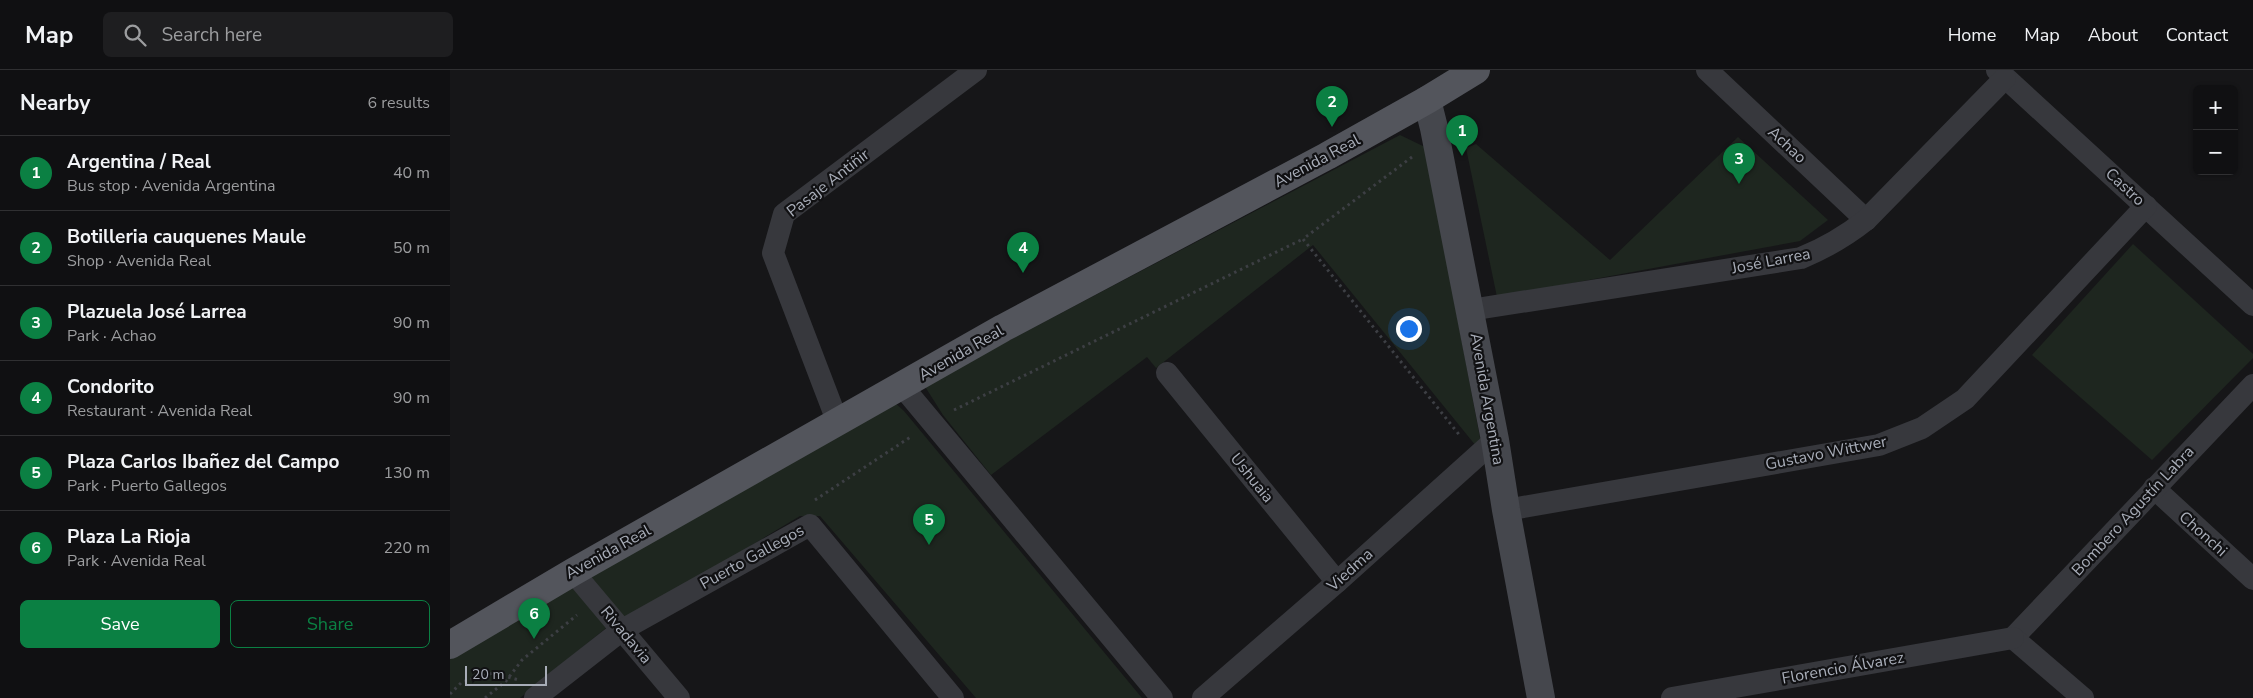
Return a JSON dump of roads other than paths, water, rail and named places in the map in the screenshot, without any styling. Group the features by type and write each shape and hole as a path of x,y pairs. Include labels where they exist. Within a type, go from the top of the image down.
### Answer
{"main road":[{"name":"Avenida Real","path":"450,644 572,572 1003,328 1427,100 1476,70"}],"street":[{"name":"Pasaje Antiñir","path":"838,423 773,253 784,214 976,70"},
{"name":"Achao","path":"1707,70 1866,220"},
{"name":"José Larrea","path":"1470,310 1802,258 1834,243 1866,220 2001,74"},
{"name":"Castro","path":"2001,74 2253,304"},
{"name":"Avenida Argentina","path":"1427,100 1495,440 1541,698"},
{"name":"Gustavo Wittwer","path":"1506,510 1879,445 1922,428 1965,399 2146,206"},
{"name":"Ushuaia","path":"1166,374 1337,582"},
{"name":"Bombero Agustín Labra","path":"2013,638 2253,385"},
{"path":"902,386 1162,698"},
{"name":"Viedma","path":"1203,698 1337,582 1495,440"},
{"name":"Chonchi","path":"2154,488 2253,579"},
{"name":"Puerto Gallegos","path":"535,698 622,630 810,525 953,698"},
{"name":"Rivadavia","path":"572,572 679,698"},
{"path":"2013,638 2083,698"},
{"name":"Florencio Álvarez","path":"1672,698 2013,638"}],"place":[{"name":"Botilleria cauquenes Maule","path":"1332,127"},
{"name":"Argentina / Real","path":"1462,156"},
{"name":"Plazuela José Larrea","path":"1739,184"},
{"name":"Condorito","path":"1023,273"},
{"name":"Plaza Carlos Ibañez del Campo","path":"929,545"},
{"name":"Plaza La Rioja","path":"534,639"}]}
